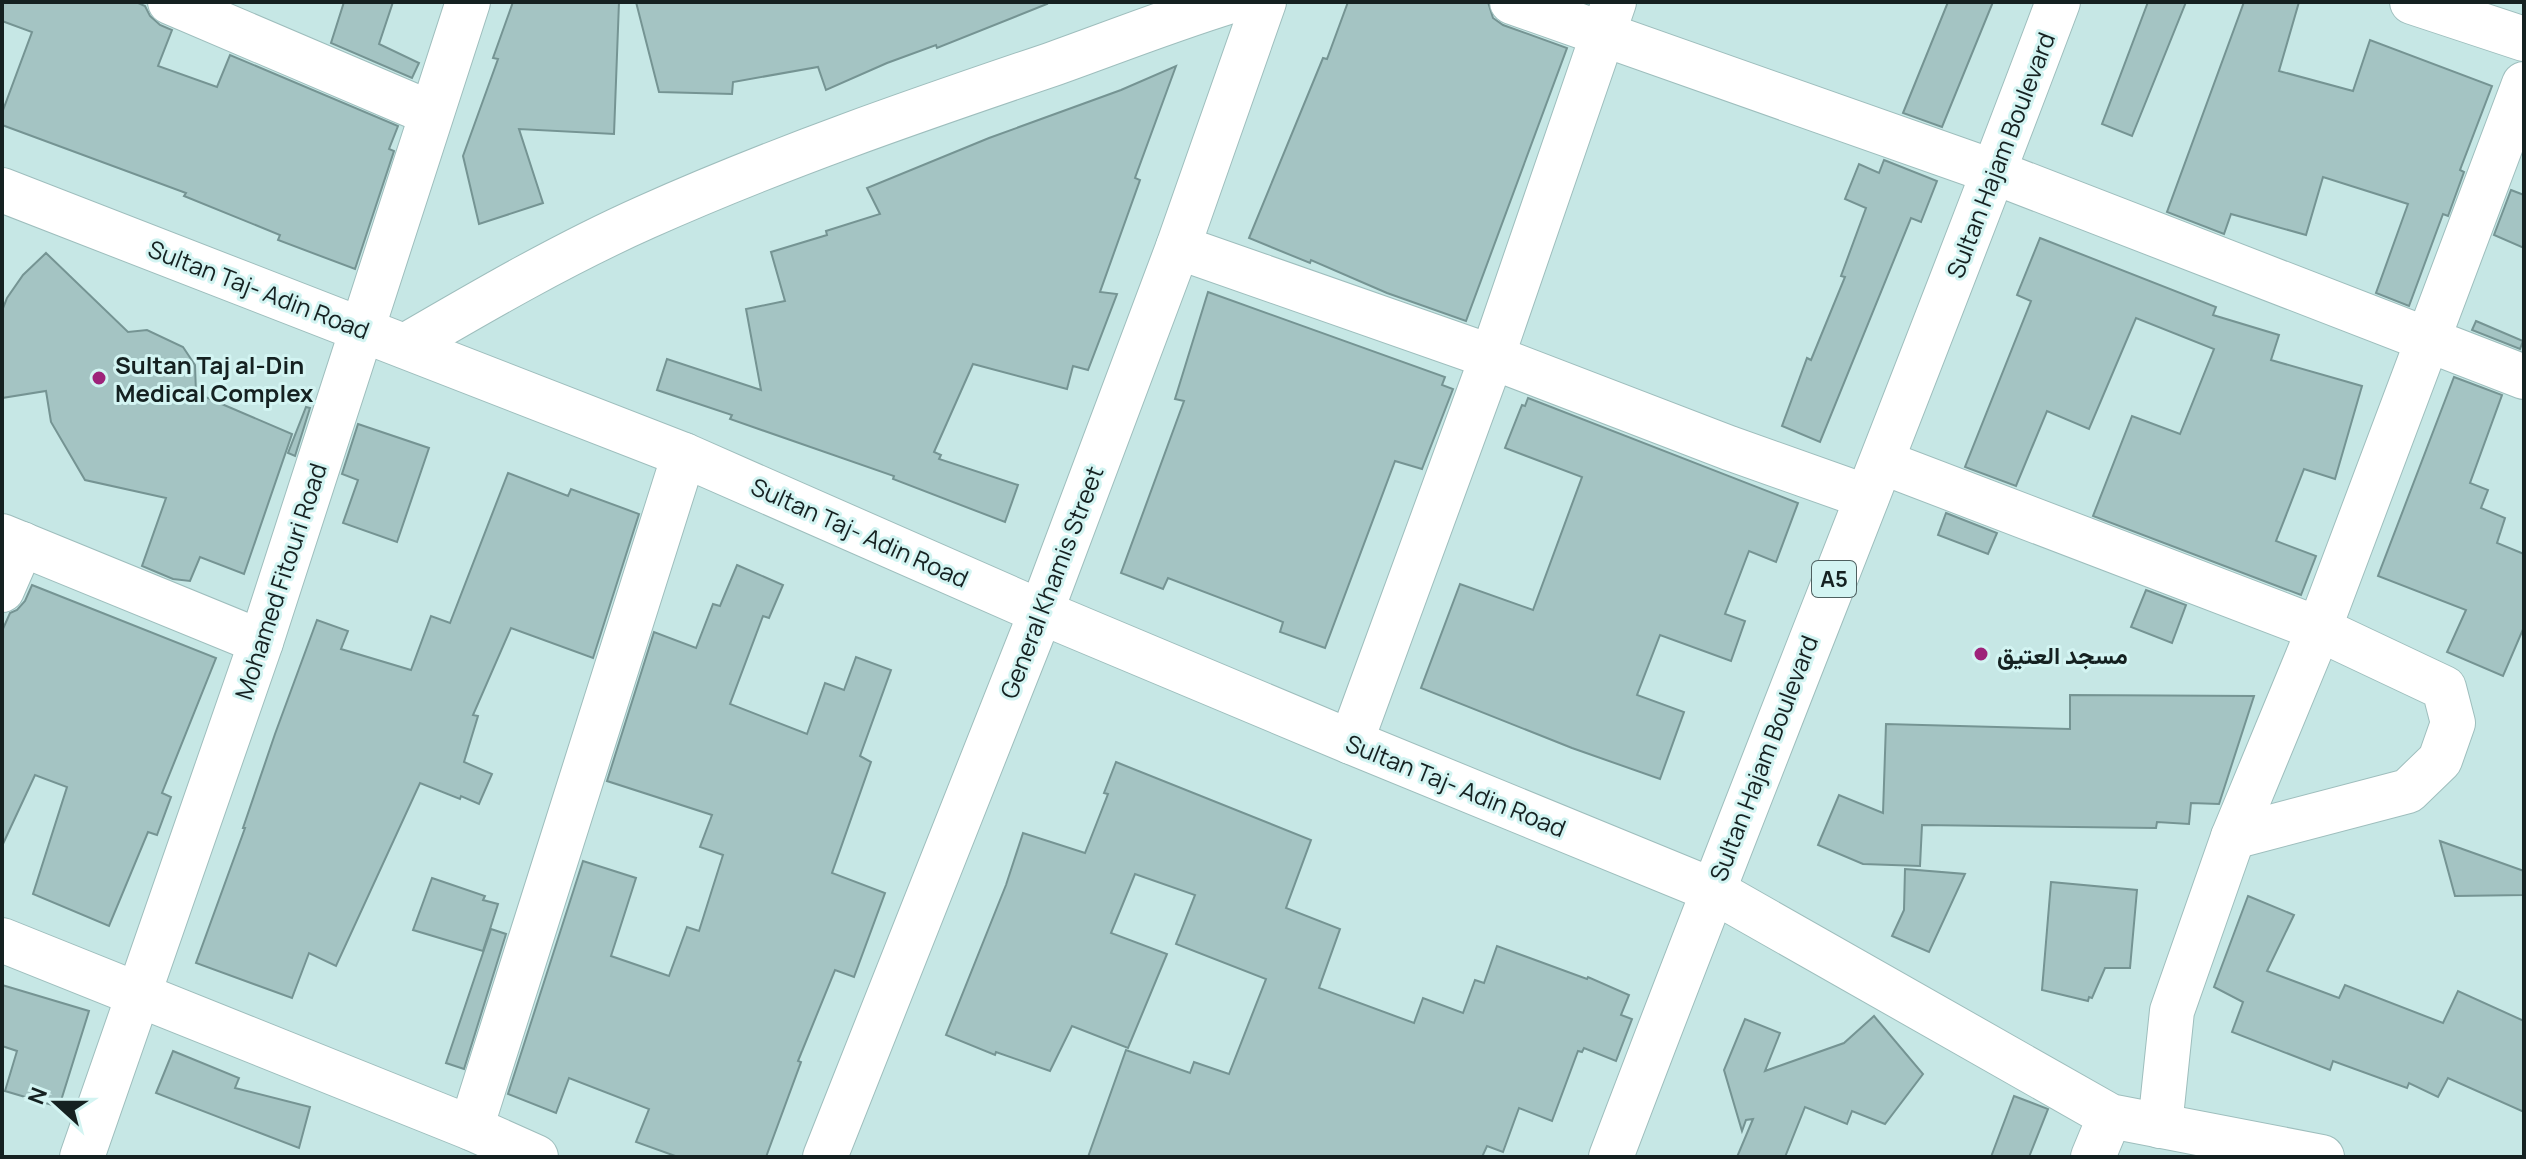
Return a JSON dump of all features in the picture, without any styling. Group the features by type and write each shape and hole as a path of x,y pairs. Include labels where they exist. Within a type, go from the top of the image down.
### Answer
{"main road":[{"path":"170,2 430,113"},
{"name":"Mohamed Fitouri Road","path":"82,1157 261,642 468,2"},
{"path":"405,346 531,273 646,217 861,129 1228,2"},
{"name":"General Khamis Street","path":"825,1157 1041,612 1178,247 1264,2"},
{"path":"1512,2 1609,18 1994,172 2524,377"},
{"name":"Sultan Hajam Boulevard","path":"1611,1157 2058,2"},
{"path":"2412,2 2524,39"},
{"path":"1351,742 1492,357 1609,18"},
{"path":"2160,1126 2172,1011 2233,837 2319,629 2524,84"},
{"name":"Sultan Taj- Adin Road","path":"2,190 684,455 1041,612 1712,890 2110,1116 2322,1157"},
{"path":"1178,247 1492,357 1729,448 1875,480 2319,629 2444,688 2453,723 2440,760 2408,791 2233,837"},
{"path":"471,1128 684,455"},
{"path":"2,590 12,540 261,642"},
{"path":"2,940 536,1157"},
{"path":"2093,1157 2110,1116"}],"building":[{"path":"2,2 136,2 145,6 160,25 172,30 158,66 217,87 230,55 398,126 389,149 394,151 355,269 278,240 280,235 184,196 186,193 2,125 2,113 32,32 2,21"},
{"path":"344,2 393,2 379,44 419,63 412,78 331,43"},
{"path":"513,2 619,2 614,134 519,129 543,203 479,224 463,156 498,59 493,58"},
{"path":"636,2 1047,4 937,48 936,45 887,63 826,90 818,67 733,82 732,94 659,92"},
{"path":"1348,2 1488,2 1493,18 1503,25 1567,48 1466,321 1249,238 1323,58 1327,59"},
{"path":"1948,2 1993,2 1942,127 1903,113"},
{"path":"2148,2 2186,2 2132,136 2102,124"},
{"path":"2244,2 2299,2 2279,71 2353,91 2370,40 2492,86 2460,170 2464,172 2448,216 2443,214 2409,306 2376,293 2408,204 2323,177 2306,235 2231,214 2224,234 2167,212"},
{"path":"1176,66 1135,178 1140,180 1100,292 1117,294 1088,370 1073,366 1067,389 973,364 934,452 941,455 939,459 1018,485 1005,522 893,479 894,476 657,390 667,359 761,390 746,309 785,301 771,252 880,214 867,188"},
{"path":"1884,160 1937,181 1921,222 1911,218 1820,442 1782,426 1807,358 1811,360 1845,277 1841,276 1866,208 1845,199 1859,164 1879,173"},
{"path":"2511,190 2524,195 2524,248 2494,235"},
{"path":"2040,238 2216,307 2213,315 2279,335 2271,360 2362,386 2335,479 2304,469 2276,541 2316,556 2301,595 2093,516 2132,416 2180,434 2214,349 2136,318 2089,429 2047,411 2016,486 1965,467 2031,301 2017,295"},
{"name":"Sultan Taj al-Din Medical Complex","path":"46,253 128,332 147,330 183,347 195,365 196,393 292,434 244,574 200,557 190,581 173,579 142,566 166,498 85,480 51,422 46,391 2,398 2,311 23,275"},
{"path":"1208,292 1445,377 1442,385 1453,389 1422,469 1395,461 1325,648 1280,632 1283,622 1168,578 1163,589 1121,573 1184,401 1175,399"},
{"path":"2476,321 2523,341 2520,349 2472,330"},
{"path":"2454,377 2502,395 2470,483 2488,490 2481,508 2505,518 2497,543 2524,554 2524,627 2503,676 2447,652 2466,610 2378,576"},
{"path":"1528,398 1798,503 1776,562 1749,551 1725,614 1745,621 1731,661 1660,635 1637,695 1684,712 1660,779 1421,688 1460,584 1533,610 1582,477 1505,448 1522,405 1525,406"},
{"path":"306,407 310,408 295,456 288,453"},
{"path":"358,424 429,448 397,542 343,523 358,480 342,474"},
{"path":"508,473 568,496 571,489 639,514 593,658 511,628 473,715 478,716 464,762 492,774 479,804 420,783 336,966 309,953 292,998 196,963 317,620 348,631 341,649 411,670 431,616 450,623"},
{"path":"1946,513 1997,533 1988,554 1938,535"},
{"path":"737,565 783,585 769,618 763,616 730,704 807,734 825,683 844,690 856,657 891,670 860,756 871,762 832,873 885,893 854,977 835,970 798,1061 801,1062 766,1157 678,1157 636,1142 649,1109 569,1078 556,1113 508,1094 583,861 636,878 611,956 669,976 687,927 699,931 723,855 700,847 712,815 607,781 654,632 696,648 713,604 720,606"},
{"path":"32,585 216,658 162,793 171,797 157,835 148,832 109,926 33,894 67,787 35,775 2,846 2,631 10,613 25,601"},
{"path":"2146,590 2186,605 2172,643 2131,627"},
{"path":"2070,695 2254,696 2219,804 2191,803 2189,824 2157,822 2156,828 1922,825 1920,866 1863,864 1818,845 1839,795 1883,813 1886,724 2070,729"},
{"path":"1116,762 1311,840 1286,908 1340,929 1319,988 1414,1023 1423,998 1463,1013 1475,980 1484,983 1497,946 1588,977 1629,995 1621,1015 1632,1019 1616,1061 1584,1048 1582,1052 1578,1051 1552,1121 1519,1108 1503,1152 1487,1146 1482,1157 1088,1157 1126,1050 1190,1073 1194,1062 1229,1074 1266,979 1176,944 1195,895 1135,874 1111,933 1167,954 1128,1048 1072,1026 1050,1071 996,1052 995,1055 946,1035 1006,885 1023,833 1085,853 1108,794 1104,793"},
{"path":"2440,841 2524,871 2524,895 2455,896"},
{"path":"1905,869 1965,874 1929,952 1892,936 1904,910"},
{"path":"432,878 485,896 483,900 498,904 483,951 413,930"},
{"path":"2051,882 2137,890 2130,968 2105,968 2088,1001 2042,990"},
{"path":"2248,896 2294,915 2267,971 2339,998 2345,985 2443,1023 2458,991 2524,1021 2524,1112 2448,1078 2438,1097 2409,1083 2407,1088 2333,1061 2330,1070 2232,1032 2243,1002 2214,987"},
{"path":"491,929 506,934 464,1069 446,1063"},
{"path":"2,985 89,1011 59,1107 5,1091 17,1051 2,1046"},
{"path":"1874,1016 1923,1074 1885,1124 1852,1111 1847,1124 1805,1107 1785,1157 1737,1157 1753,1119 1746,1120 1742,1131 1724,1070 1745,1019 1780,1033 1765,1071 1844,1043"},
{"path":"173,1051 239,1078 235,1088 310,1107 299,1148 156,1093"},
{"path":"2014,1096 2048,1109 2029,1157 1991,1157"}],"place":[{"name":"Sultan Taj al-Din Medical Complex","path":"99,378"},
{"name":"مسجد العتيق","path":"1981,654"}]}
